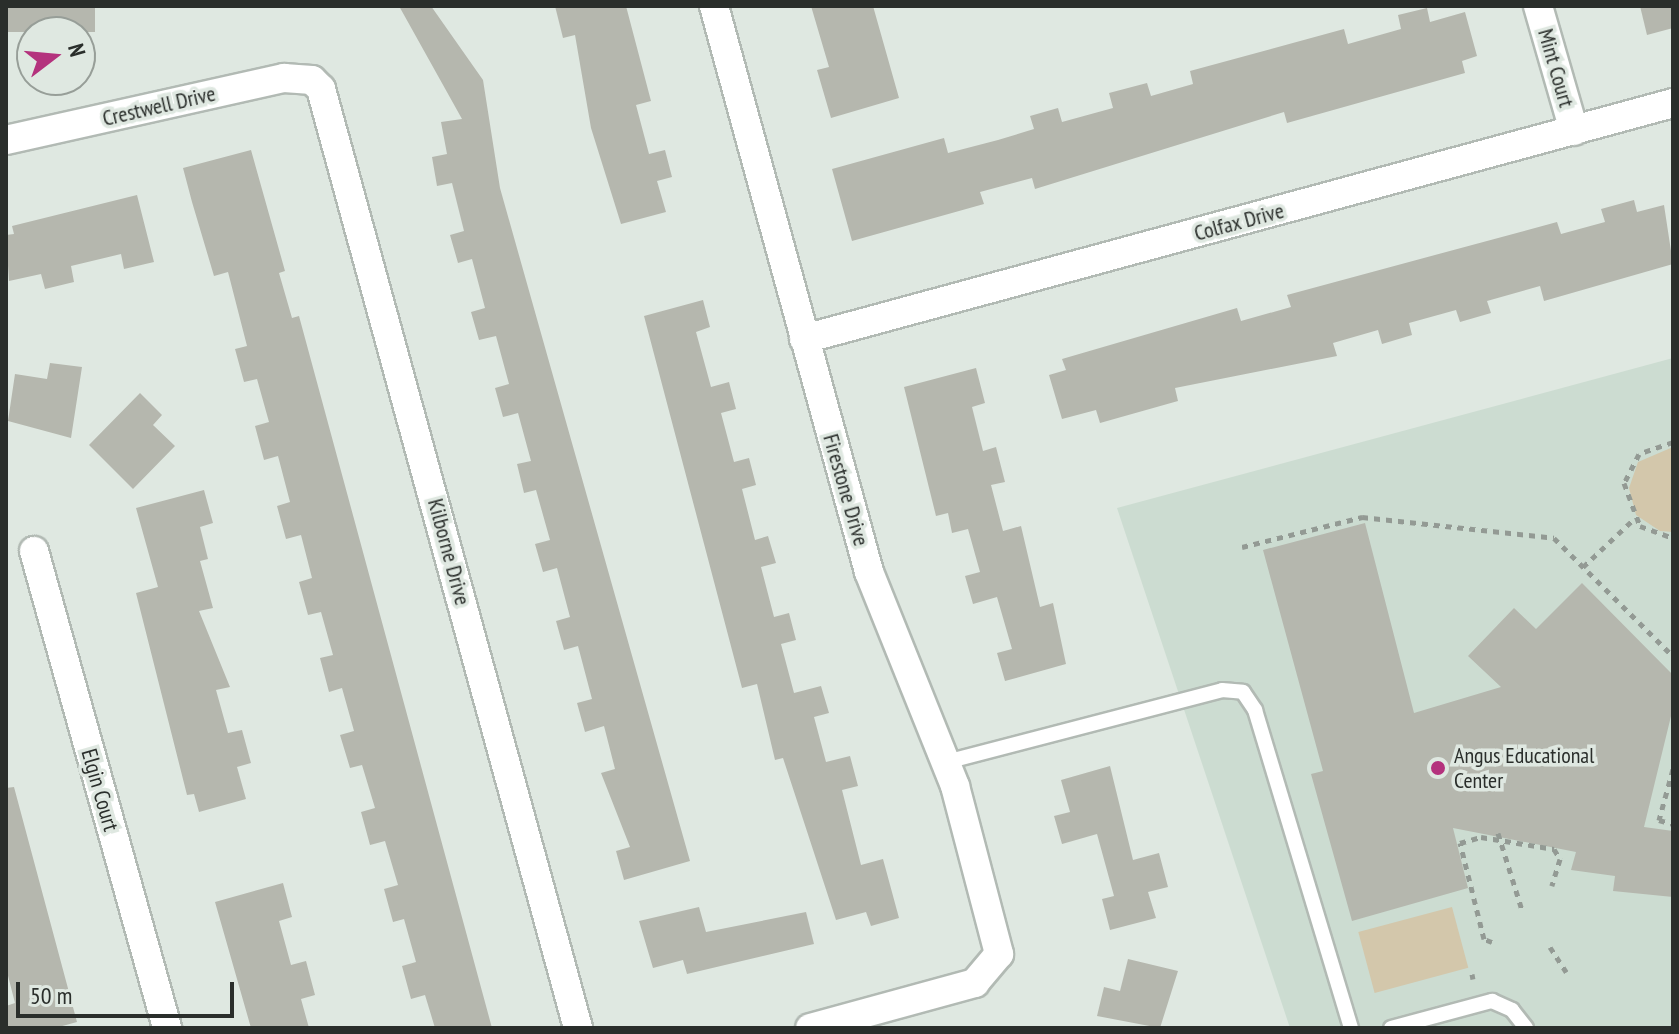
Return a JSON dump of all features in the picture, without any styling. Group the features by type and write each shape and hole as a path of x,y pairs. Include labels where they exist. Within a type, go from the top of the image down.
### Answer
{"street":[{"name":"Firestone Drive","path":"714,6 869,572 946,762 997,941 996,966 975,983 810,1028"},
{"name":"Mint Court","path":"1538,6 1574,131"},
{"name":"Crestwell Drive","path":"6,140 284,78 312,80"},
{"name":"Kilborne Drive","path":"312,80 328,103 578,1028"},
{"name":"Colfax Drive","path":"804,339 1673,103"},
{"name":"Elgin Court","path":"34,551 167,1028"}],"lane":[{"path":"946,762 1222,690 1243,692 1255,710 1351,1028"},
{"path":"1391,1028 1482,1002 1502,1004 1526,1028"}],"path":[{"path":"1673,442 1652,446 1629,467 1624,499 1634,519 1653,534 1673,538"},
{"path":"1242,547 1362,517 1393,517 1554,538 1673,656"},
{"path":"1583,567 1634,519"},
{"path":"1673,769 1659,820 1673,824"},
{"path":"1492,942 1484,939 1460,843 1497,836 1557,852 1552,886"},
{"path":"1497,836 1522,910"},
{"path":"1550,947 1566,972"}],"shaded area":[{"name":"Angus Educational Center","path":"1673,358 1673,1028 1290,1028 1117,508"},
{"path":"1673,447 1673,532 1660,531 1636,515 1629,488 1638,462"},
{"path":"1452,907 1468,968 1375,993 1358,932"}],"building":[{"path":"6,6 95,6 95,16 16,16 16,32 6,32"},
{"path":"399,6 431,6 483,80 500,188 690,861 624,880 616,851 630,847 601,773 615,769 604,726 585,732 577,703 592,699 578,646 564,650 556,621 570,617 557,568 543,572 535,544 550,540 536,490 524,493 517,464 531,461 518,413 503,417 495,388 509,384 496,336 479,340 471,312 485,308 472,259 458,263 450,235 464,231 452,183 437,186 432,157 447,154 441,122 462,119"},
{"path":"555,6 626,6 651,101 636,105 649,154 665,150 672,177 657,181 666,212 621,224 591,128 575,35 563,38"},
{"path":"811,6 873,6 899,98 831,118 817,70 829,67"},
{"path":"1640,6 1673,6 1673,28 1647,35"},
{"path":"1427,8 1430,22 1465,12 1477,56 1462,61 1465,73 1287,123 1284,112 1035,189 1032,178 980,192 984,204 852,241 832,169 944,138 948,153 998,140 1034,129 1030,116 1058,108 1062,122 1113,108 1109,93 1147,83 1151,96 1193,84 1190,71 1344,29 1348,44 1401,29 1398,15"},
{"path":"251,150 285,271 279,273 292,318 299,316 492,1028 435,1028 425,995 411,999 402,966 416,962 404,919 393,922 384,889 398,885 385,841 370,845 361,812 375,808 362,765 350,768 340,735 354,731 342,688 329,692 320,658 333,655 321,612 308,615 299,582 312,578 301,535 286,539 277,506 290,502 278,456 264,460 255,426 269,422 257,379 244,382 235,349 247,346 228,272 214,276 192,202 183,168"},
{"path":"137,195 154,262 124,269 121,254 71,266 74,282 45,289 41,274 9,281 6,235 14,234 12,226"},
{"path":"1634,200 1637,212 1664,205 1673,264 1544,301 1540,286 1487,301 1491,313 1460,322 1456,310 1409,323 1412,335 1382,344 1378,330 1333,343 1337,356 1175,388 1178,401 1100,423 1096,410 1062,419 1049,375 1066,370 1062,359 1237,308 1241,321 1291,307 1287,295 1557,222 1561,234 1605,222 1601,209"},
{"path":"703,300 710,327 696,332 711,387 729,382 736,409 721,413 734,462 749,458 756,485 742,489 755,540 768,536 776,563 761,567 774,617 789,613 796,640 781,644 794,693 821,686 829,713 814,717 826,762 850,756 858,786 842,790 861,865 883,859 899,918 871,926 866,912 836,920 783,758 775,760 757,684 742,688 644,316"},
{"path":"50,363 82,367 71,438 8,421 15,374 47,379"},
{"path":"976,368 985,403 972,407 983,451 996,447 1005,482 991,485 1003,531 1021,526 1040,607 1053,603 1066,664 1005,681 997,653 1012,649 997,597 973,604 965,576 980,572 968,529 952,533 948,513 936,516 904,387"},
{"path":"140,393 162,415 153,425 175,446 133,489 89,445"},
{"path":"204,490 213,523 200,527 208,559 200,561 213,608 199,611 230,687 216,690 228,733 242,730 251,763 237,767 246,799 199,812 194,794 187,795 136,593 158,587 136,508"},
{"name":"Angus Educational Center","path":"1365,523 1414,713 1501,687 1468,656 1514,608 1536,629 1582,583 1673,675 1673,708 1644,827 1673,831 1673,897 1613,891 1615,876 1571,870 1576,852 1453,828 1468,888 1352,921 1311,774 1323,771 1263,550"},
{"path":"1110,766 1133,860 1159,853 1168,887 1148,892 1156,918 1110,930 1102,899 1114,896 1097,834 1062,844 1054,816 1070,812 1061,780"},
{"path":"14,787 77,1022 55,1028 6,1028 6,1006 15,1003 6,968 6,788"},
{"path":"283,883 292,917 279,921 291,965 306,961 315,995 301,999 309,1028 251,1028 215,902"},
{"path":"699,907 706,932 806,912 814,944 687,974 683,960 653,968 639,921"},
{"path":"1128,959 1178,971 1160,1028 1097,1016 1104,987 1120,991"}],"place":[{"name":"Angus Educational Center","path":"1438,768"}]}
